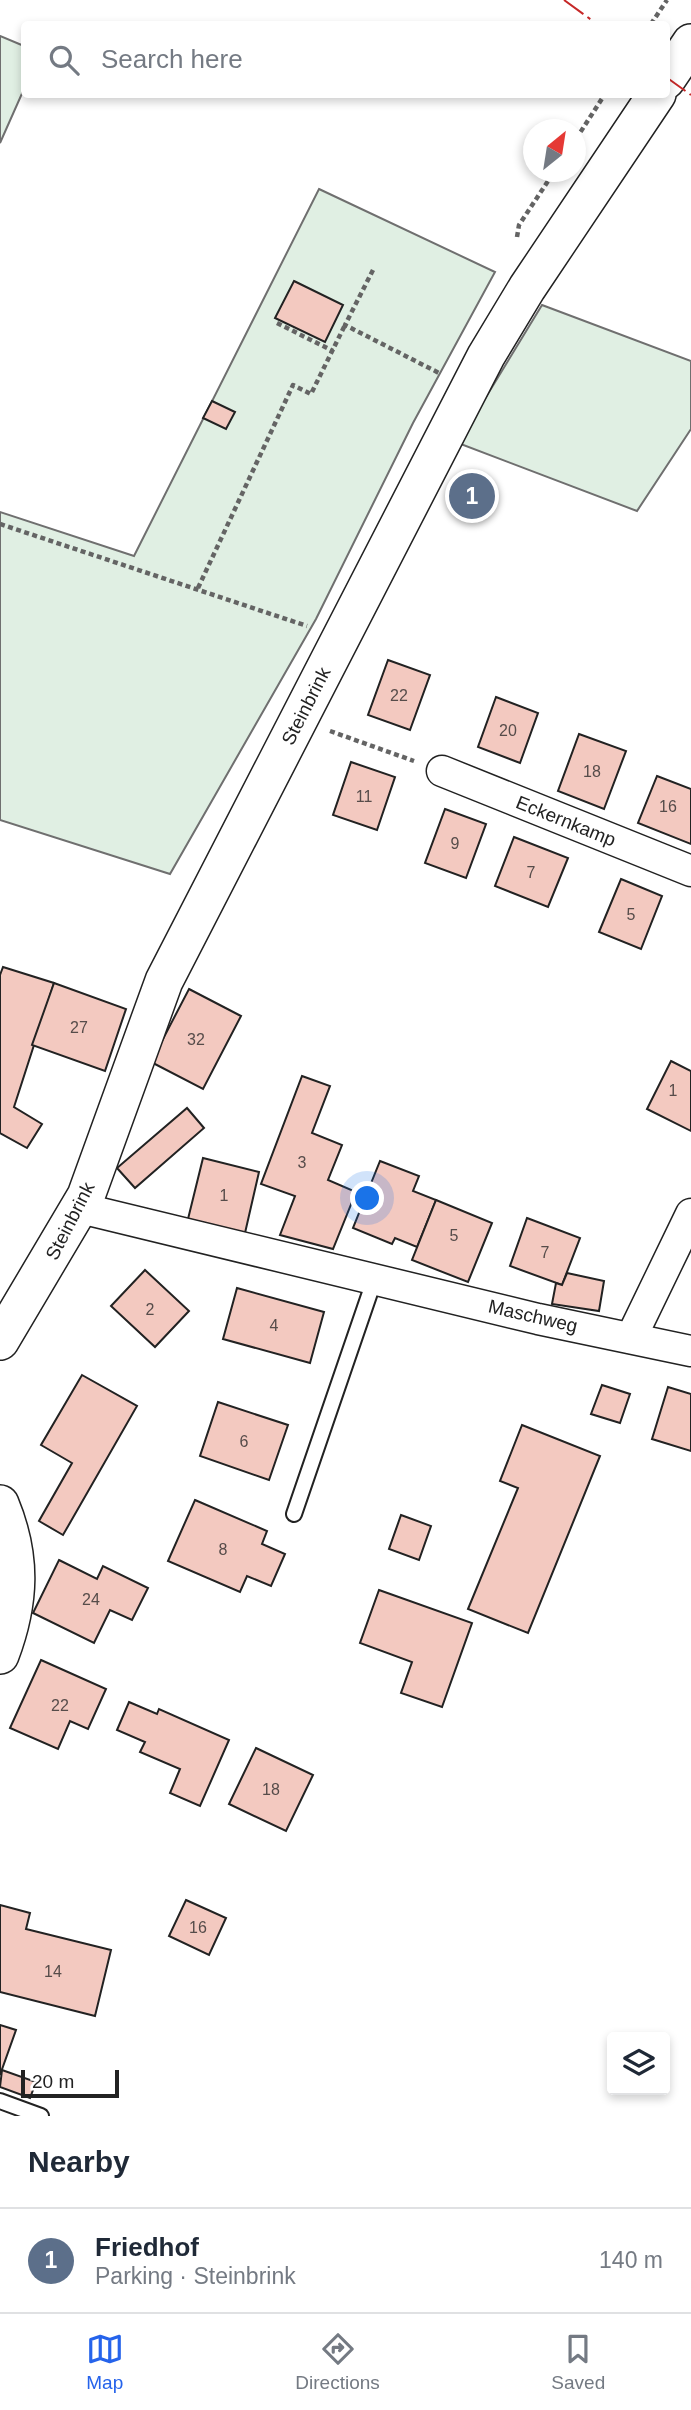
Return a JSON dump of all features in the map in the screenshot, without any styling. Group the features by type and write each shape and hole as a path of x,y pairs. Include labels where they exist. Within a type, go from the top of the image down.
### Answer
{"street":[{"path":"670,75 691,43"},
{"name":"Steinbrink","path":"0,1341 80,1208 164,981 486,356 654,98"},
{"name":"Eckernkamp","path":"442,771 691,871"},
{"name":"Maschweg","path":"80,1208 538,1318 691,1351"},
{"path":"631,1338 691,1214"},
{"path":"0,1504 15,1549 18,1576 12,1622 0,1655"}],"lane":[{"path":"293,1514 376,1278"},
{"path":"0,2101 41,2116"}],"path":[{"path":"653,21 667,0"},
{"path":"586,123 602,98"},
{"path":"198,588 293,385 311,394 373,270"},
{"path":"277,323 333,351"},
{"path":"345,326 439,373"},
{"path":"0,524 198,588 319,631"},
{"path":"325,742 330,731 442,771"}],"green space":[{"path":"0,36 21,45 21,96 0,143"},
{"path":"319,189 495,272 413,423 316,619 170,874 0,820 0,512 134,556"},
{"path":"542,305 691,361 691,429 637,511 458,443"}],"building":[{"path":"294,281 343,305 325,342 275,318"},
{"path":"212,401 235,412 226,429 203,418"},
{"path":"388,660 430,675 410,730 368,715"},
{"path":"496,697 538,713 520,763 478,747"},
{"path":"579,734 626,751 604,809 558,791"},
{"path":"351,762 395,777 377,830 333,815"},
{"path":"657,776 691,789 691,844 638,823"},
{"path":"445,809 486,824 466,878 425,863"},
{"path":"514,837 568,858 548,907 495,886"},
{"path":"621,879 662,896 641,949 599,932"},
{"path":"3,967 54,983 14,1107 42,1124 27,1148 0,1133 0,975"},
{"path":"54,983 126,1009 105,1071 32,1045"},
{"path":"189,989 241,1016 203,1089 151,1062"},
{"path":"671,1061 691,1071 691,1131 647,1109"},
{"path":"302,1076 330,1086 312,1133 342,1145 328,1180 356,1192 333,1249 280,1235 295,1196 261,1184"},
{"path":"187,1108 204,1128 135,1188 117,1168"},
{"path":"203,1158 259,1172 245,1233 188,1219"},
{"path":"380,1161 419,1176 413,1191 436,1200 417,1247 395,1238 392,1244 353,1228"},
{"path":"436,1200 492,1223 468,1282 412,1260"},
{"path":"527,1218 580,1238 562,1285 510,1266"},
{"path":"145,1270 189,1311 155,1347 111,1306"},
{"path":"567,1273 604,1281 599,1311 552,1304 556,1283 562,1285"},
{"path":"237,1288 324,1312 310,1363 223,1339"},
{"path":"82,1375 137,1406 63,1535 39,1521 72,1463 41,1445"},
{"path":"602,1385 630,1394 620,1423 591,1414"},
{"path":"668,1387 691,1394 691,1451 652,1439"},
{"path":"218,1402 288,1425 269,1480 200,1456"},
{"path":"522,1425 600,1456 528,1633 468,1609 518,1488 500,1481"},
{"path":"195,1500 267,1531 262,1544 285,1554 271,1586 247,1576 240,1592 168,1561"},
{"path":"401,1515 431,1526 419,1560 389,1549"},
{"path":"59,1560 97,1579 103,1566 148,1588 132,1620 110,1610 94,1643 33,1613"},
{"path":"379,1590 472,1623 442,1707 401,1693 412,1662 360,1643"},
{"path":"41,1660 106,1689 88,1729 70,1721 58,1749 10,1728"},
{"path":"129,1702 157,1714 159,1709 229,1740 200,1806 170,1793 180,1769 140,1752 145,1742 117,1730"},
{"path":"256,1748 313,1775 286,1831 229,1804"},
{"path":"186,1900 226,1918 209,1955 169,1936"},
{"path":"0,1905 30,1913 26,1929 111,1950 95,2016 0,1992"},
{"path":"0,2025 16,2030 0,2075"},
{"path":"2,2070 36,2082 30,2098 0,2087"}],"power":[{"path":"564,0 593,21"},
{"path":"670,80 691,95"}],"place":[{"name":"Friedhof","path":"472,496"}]}
